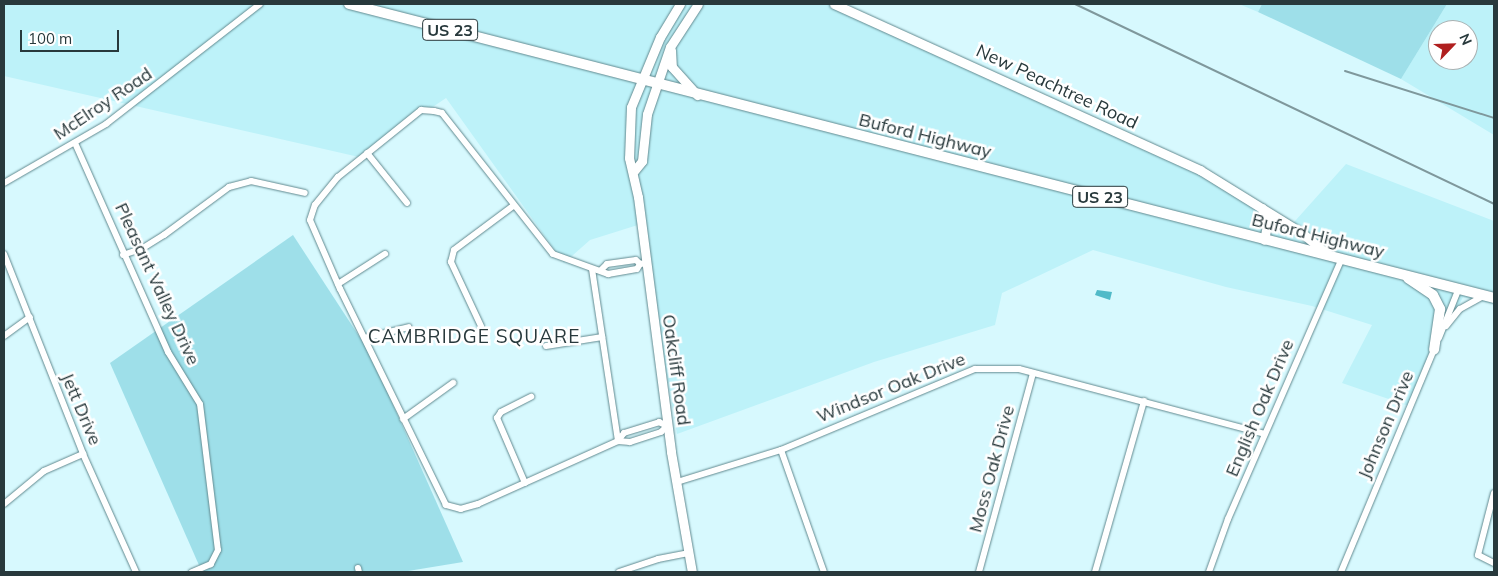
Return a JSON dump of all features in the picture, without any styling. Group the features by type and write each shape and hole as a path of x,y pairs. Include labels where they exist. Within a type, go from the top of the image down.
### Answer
{"main road":[{"name":"Buford Highway","path":"349,4 656,85 1264,240 1401,273 1491,298"},
{"path":"672,16 676,4"},
{"name":"Oakcliff Road","path":"680,4 672,16 631,108 629,158 634,172 643,264 667,426 692,572"},
{"name":"Oakcliff Road","path":"634,172 642,161 647,114 670,47 698,4"},
{"name":"New Peachtree Road","path":"834,4 1200,170 1302,233 1328,255"},
{"path":"670,47 672,67 697,95"},
{"path":"1262,208 1267,226 1264,240"},
{"path":"1401,273 1433,295 1440,309 1434,350"}],"street":[{"name":"McElroy Road","path":"4,183 75,143 152,90 260,4"},
{"path":"618,442 624,433 660,422 667,426 661,432 630,442 618,442 478,504 461,509 446,505 338,284 310,220 315,205 338,177 421,110 442,113 513,206 553,254 592,269 601,270 607,264 636,260 643,264"},
{"name":"Pleasant Valley Drive","path":"75,143 123,255 168,352 200,404 215,520 215,558 211,564 192,572"},
{"path":"368,154 407,203"},
{"path":"123,255 143,248 164,235 229,187 251,181 305,193"},
{"path":"482,326 451,262 454,250 513,206"},
{"name":"Jett Drive","path":"4,254 83,454 136,572"},
{"path":"338,284 385,254"},
{"name":"English Oak Drive","path":"1209,572 1265,434 1342,258"},
{"path":"592,269 618,442"},
{"name":"Johnson Drive","path":"1341,572 1459,288"},
{"path":"1441,333 1460,308 1491,298"},
{"path":"4,336 30,317"},
{"path":"365,338 409,327"},
{"path":"546,346 602,337"},
{"name":"Windsor Oak Drive","path":"677,482 781,450 958,373 1000,367 1034,373 1265,434"},
{"name":"Moss Oak Drive","path":"979,572 1034,373"},
{"path":"403,420 453,383"},
{"path":"525,483 497,418 501,412 530,397"},
{"path":"1096,572 1144,401"},
{"path":"781,450 824,572"},
{"path":"4,504 44,472 83,454"},
{"path":"1494,493 1478,556 1494,563"},
{"path":"619,572 658,559 688,552"}],"shaded area":[{"path":"4,4 833,4 1191,168 1260,207 1287,230 1346,164 1494,221 1494,304 1463,297 1409,406 1342,383 1372,325 1312,306 1226,287 1093,250 1002,293 995,325 874,362 677,434 641,224 590,240 564,263 446,98 359,157 4,76"},
{"path":"1239,4 1262,4 1258,12"},
{"path":"1262,4 1447,4 1437,20 1428,20 1428,35 1401,79 1258,12"},
{"path":"1447,4 1494,4 1494,135 1401,79 1428,35 1428,70 1478,70 1478,20 1437,20"},
{"path":"293,235 370,353 463,562 402,572 202,572 110,363"},
{"path":"1097,290 1112,292 1110,300 1095,295"}],"railway":[{"path":"1075,4 1494,204"},
{"path":"1345,71 1494,118"}],"district":[{"name":"CAMBRIDGE SQUARE","path":"474,337"}]}
